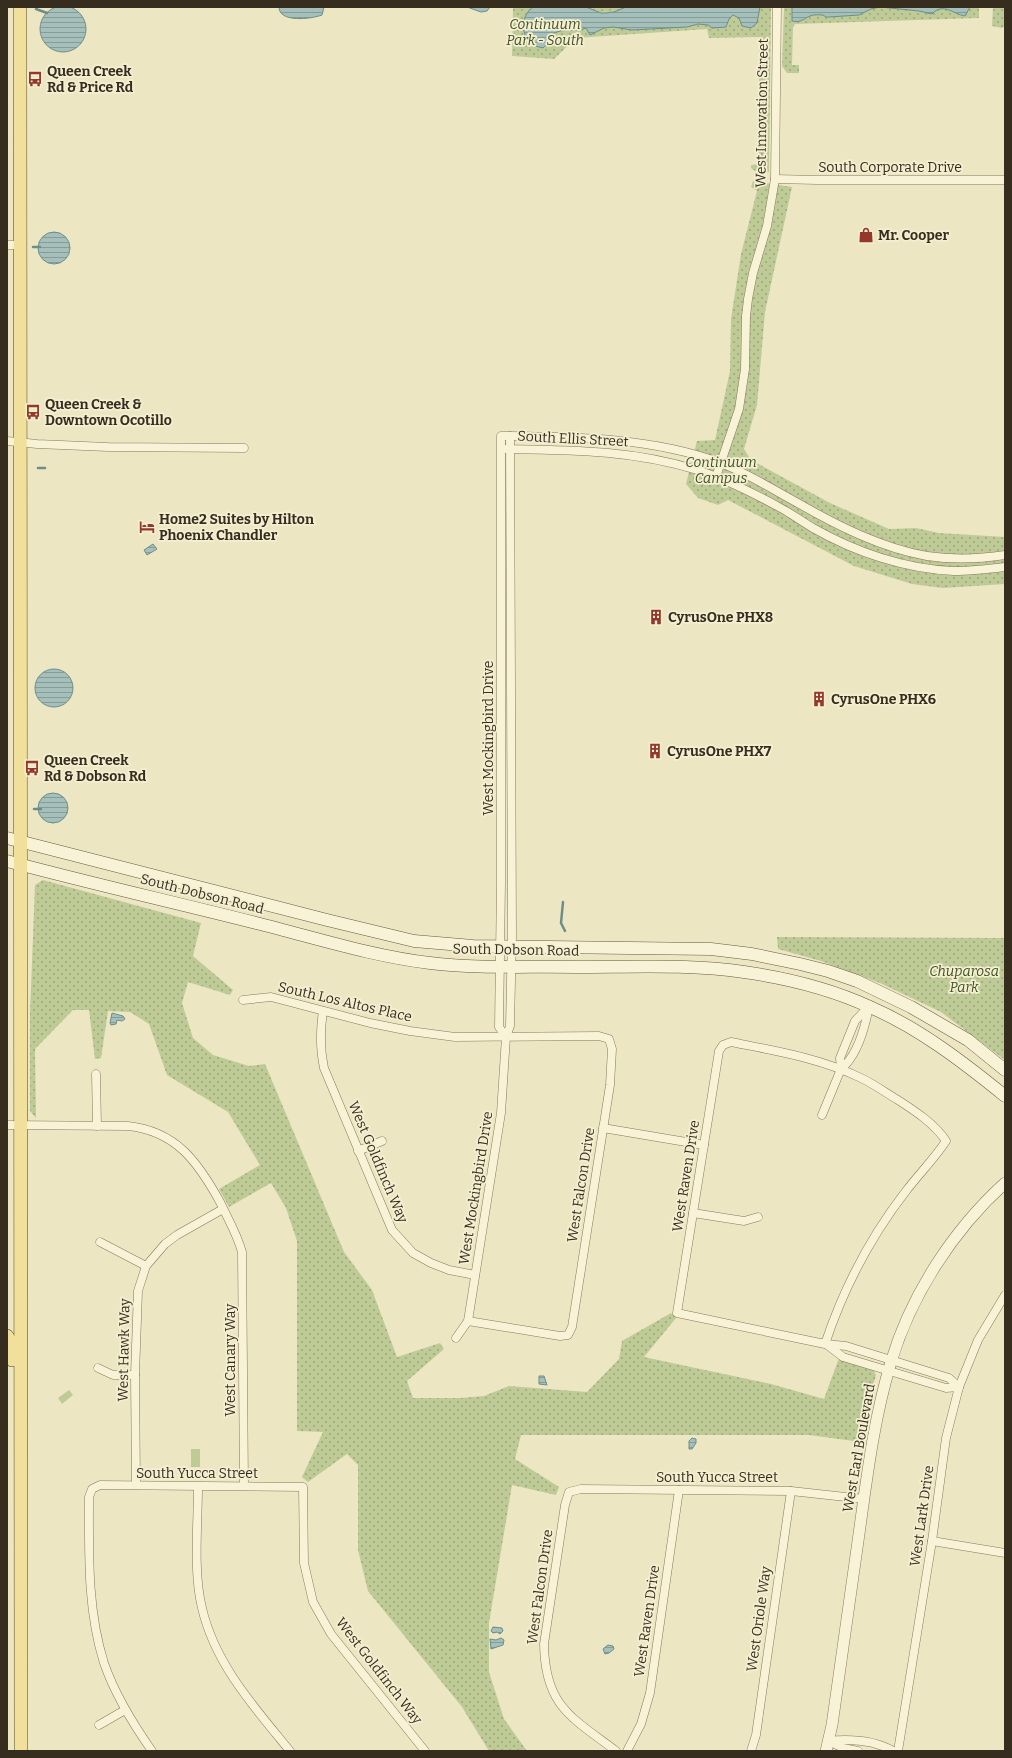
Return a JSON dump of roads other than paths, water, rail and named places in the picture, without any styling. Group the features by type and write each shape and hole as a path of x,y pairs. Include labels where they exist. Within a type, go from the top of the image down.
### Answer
{"main road":[{"path":"20,7 22,443 20,842 21,1751"},
{"name":"South Dobson Road","path":"7,838 399,938 442,944 506,947 711,949 752,954 800,964 828,971 857,981 911,1006 968,1040 1005,1070"},
{"name":"South Dobson Road","path":"7,861 402,958 433,963 505,966 673,967 744,972 822,989 869,1006 921,1034 967,1066 1005,1096"},
{"path":"7,1336 12,1345 12,1387 20,1401"}],"street":[{"name":"West Innovation Street","path":"716,477 740,410 745,369 746,316 748,299 753,273 767,226 776,179 777,7"},
{"name":"South Corporate Drive","path":"776,179 1005,180"},
{"path":"7,245 20,245"},
{"name":"South Ellis Street","path":"501,436 622,441 654,446 722,463 857,533 895,548 926,556 953,559 983,558 1005,555"},
{"name":"West Mockingbird Drive","path":"501,436 500,670 506,947 505,966"},
{"name":"West Mockingbird Drive","path":"456,1338 468,1321 501,1113 506,1037 499,1027 506,947 512,670 510,436"},
{"path":"7,441 108,447 244,448"},
{"name":"South Ellis Street","path":"500,449 562,449 627,454 668,462 716,477 778,506 813,528 851,547 895,561 954,571 1005,568"},
{"path":"500,670 512,670"},
{"name":"South Los Altos Place","path":"243,1000 271,997 370,1024 455,1037 599,1036 609,1038"},
{"path":"822,1115 841,1069 850,1062 866,1026 869,1006"},
{"name":"West Goldfinch Way","path":"322,1011 320,1050 324,1068 392,1230 413,1253 431,1264 449,1270 475,1275"},
{"name":"West Falcon Drive","path":"468,1321 560,1336 568,1334 572,1327 610,1085 612,1049 609,1038"},
{"name":"West Raven Drive","path":"825,1344 677,1313 719,1051 723,1045 731,1042 784,1052 841,1069"},
{"path":"841,1069 862,1078 909,1107 940,1132 946,1141 939,1153 906,1191 884,1222 853,1276 825,1344 843,1357 890,1366 946,1388 959,1387"},
{"path":"96,1074 97,1126"},
{"name":"West Canary Way","path":"7,1125 144,1128 157,1132 174,1142 189,1155 200,1170 237,1234 242,1252 244,1486"},
{"path":"603,1128 704,1145"},
{"path":"358,1151 382,1141"},
{"name":"West Earl Boulevard","path":"827,1746 832,1725 876,1422 890,1366 912,1307 936,1266 968,1222 1005,1183"},
{"name":"West Hawk Way","path":"136,1485 135,1375 138,1291 146,1266 165,1244 177,1235 223,1208"},
{"path":"693,1214 744,1221 758,1217"},
{"path":"100,1242 146,1266"},
{"name":"West Lark Drive","path":"898,1751 932,1541 946,1438 959,1387 978,1340 1005,1295"},
{"path":"98,1368 113,1374 135,1375"},
{"name":"South Yucca Street","path":"125,1710 104,1663 94,1618 90,1582 89,1497 92,1489 100,1485 303,1487"},
{"path":"198,1487 198,1576 201,1607 208,1631 216,1650 240,1688 290,1751"},
{"name":"West Goldfinch Way","path":"303,1487 304,1562 313,1602 331,1634 425,1751"},
{"name":"South Yucca Street","path":"569,1492 581,1489 791,1491 864,1499"},
{"name":"West Raven Drive","path":"627,1751 641,1724 650,1693 679,1490"},
{"name":"West Oriole Way","path":"751,1751 756,1735 791,1491"},
{"name":"West Falcon Drive","path":"569,1492 565,1505 544,1644 544,1664 549,1685 570,1717 616,1751"},
{"path":"932,1541 1005,1553"},
{"path":"99,1725 125,1710 152,1751"},
{"path":"827,1746 847,1739 886,1747 893,1751"},
{"path":"827,1746 858,1751"}],"water":[{"path":"58,6 68,6 76,10 82,16 86,24 86,34 82,42 76,48 68,52 58,52 50,48 44,42 40,34 40,24 44,16 50,10"},
{"path":"279,7 324,7 322,15 311,18 290,18 284,16 280,12"},
{"path":"467,7 490,7 487,11 481,12"},
{"path":"533,7 586,7 601,13 606,13 614,12 626,7 760,7 757,23 751,28 742,26 739,18 733,15 729,19 726,27 712,28 708,25 698,24 687,27 632,30 613,27 604,28 590,35 586,28 565,30 553,34 549,42 543,48 535,46 529,41 524,32 524,21 529,11"},
{"path":"792,7 880,7 871,9 859,15 826,17 823,15 815,15 802,20 792,21"},
{"path":"880,7 970,7 965,16 944,9 940,9 932,14 919,11"},
{"path":"51,232 57,232 67,239 70,248 69,254 63,261 57,264 51,264 41,257 38,251 38,245 45,235"},
{"path":"153,544 157,549 147,555 144,550"},
{"path":"50,669 58,669 70,678 73,688 70,698 64,704 58,707 50,707 38,698 35,692 35,684 44,672"},
{"path":"53,793 63,798 68,808 63,818 53,823 43,818 38,808 43,798"},
{"path":"112,1013 123,1016 125,1019 122,1021 117,1020 116,1024 111,1025"},
{"path":"539,1376 544,1376 547,1385 539,1384"},
{"path":"692,1438 696,1439 696,1443 692,1449 689,1449 689,1441"},
{"path":"493,1627 502,1628 503,1631 500,1634 497,1632 493,1633 491,1631"},
{"path":"501,1638 504,1640 503,1645 491,1649 490,1639 496,1640"},
{"path":"608,1645 613,1646 614,1649 605,1654 603,1649"}],"waterway":[{"path":"36,9 47,13"},
{"path":"33,247 40,247"},
{"path":"38,468 45,468"},
{"path":"34,809 41,809"},
{"path":"563,902 561,923 565,931"}],"place":[{"name":"Queen Creek Rd & Price Rd","path":"35,79"},
{"name":"Mr. Cooper","path":"866,235"},
{"name":"Queen Creek & Downtown Ocotillo","path":"33,412"},
{"name":"Home2 Suites by Hilton Phoenix Chandler","path":"147,527"},
{"name":"CyrusOne PHX8","path":"656,617"},
{"name":"CyrusOne PHX6","path":"819,699"},
{"name":"CyrusOne PHX7","path":"655,751"},
{"name":"Queen Creek Rd & Dobson Rd","path":"32,768"}],"park label":[{"name":"Continuum Park - South","path":"545,32"},
{"name":"Continuum Campus","path":"721,470"},
{"name":"Chuparosa Park","path":"964,980"}]}
